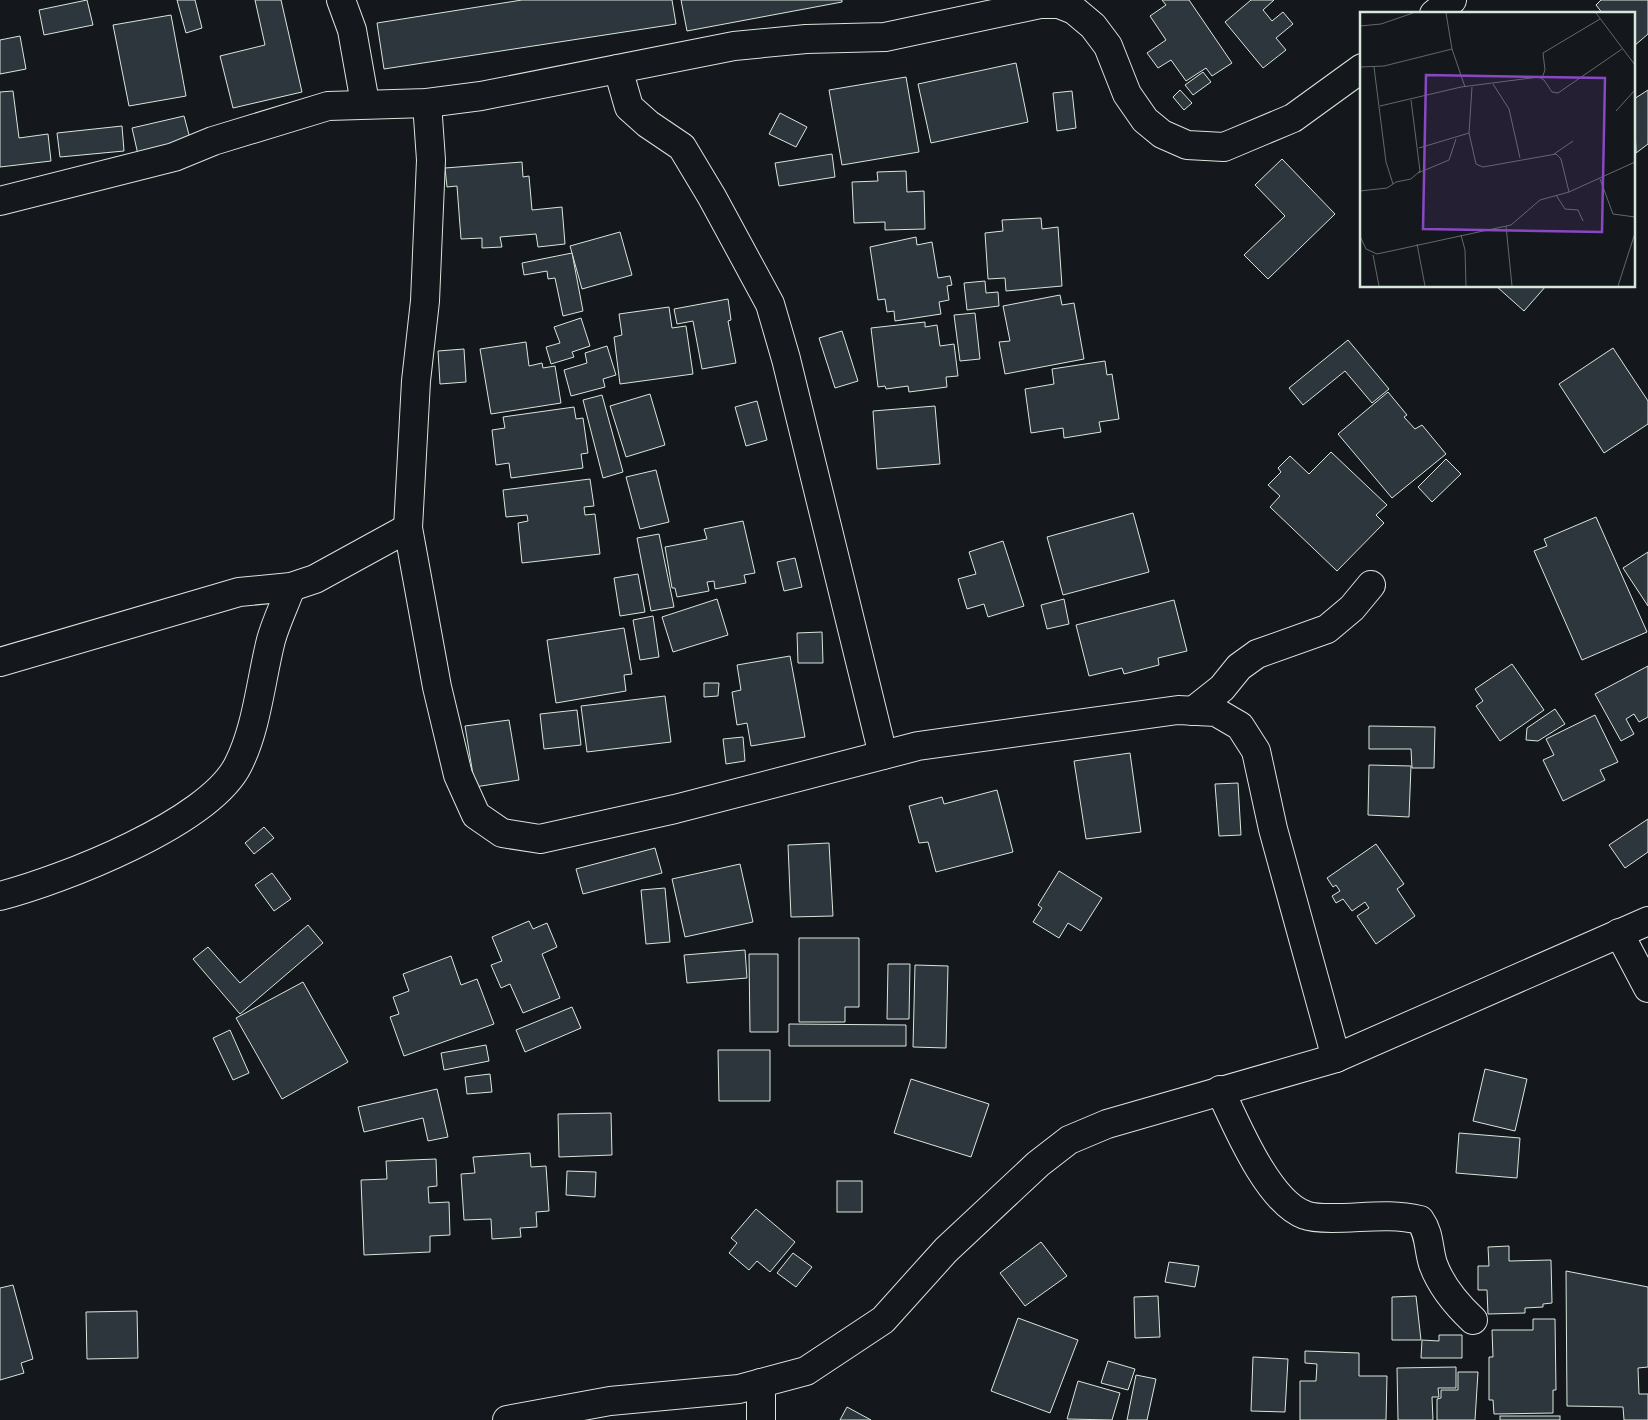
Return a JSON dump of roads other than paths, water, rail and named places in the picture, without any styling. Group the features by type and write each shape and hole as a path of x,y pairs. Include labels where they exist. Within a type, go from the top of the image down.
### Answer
{"street":[{"path":"342,0 352,30 365,103"},
{"path":"1437,12 1452,0"},
{"path":"0,201 174,158 213,141 328,106 365,103 427,102 481,96 734,46 806,39 885,37 1040,4 1077,5 1108,46 1127,94 1145,120 1162,134 1188,145 1224,147 1293,118 1360,69"},
{"path":"618,70 629,107 648,124 682,147 739,242 770,304 786,359 883,755"},
{"path":"427,102 431,170 408,528 437,687 458,775 476,815 502,833 540,839 674,809 918,746 1178,710 1216,712 1240,726 1256,750 1273,829 1336,1058"},
{"path":"0,662 239,592 291,587 315,579 408,528"},
{"path":"1193,711 1222,688 1240,667 1257,654 1328,628 1352,608 1371,585"},
{"path":"0,896 61,878 124,849 198,808 225,785 238,765 249,736 272,638 291,587"},
{"path":"507,1420 610,1401 739,1389 806,1371 883,1320 946,1250 1038,1164 1069,1140 1107,1124 1220,1090 1274,1078 1336,1058 1648,920"},
{"path":"1619,933 1648,988"},
{"path":"1220,1090 1250,1153 1284,1201 1306,1216 1332,1218 1380,1214 1420,1220 1427,1229 1433,1262 1444,1286 1473,1320"},
{"path":"761,1383 761,1420"}]}
